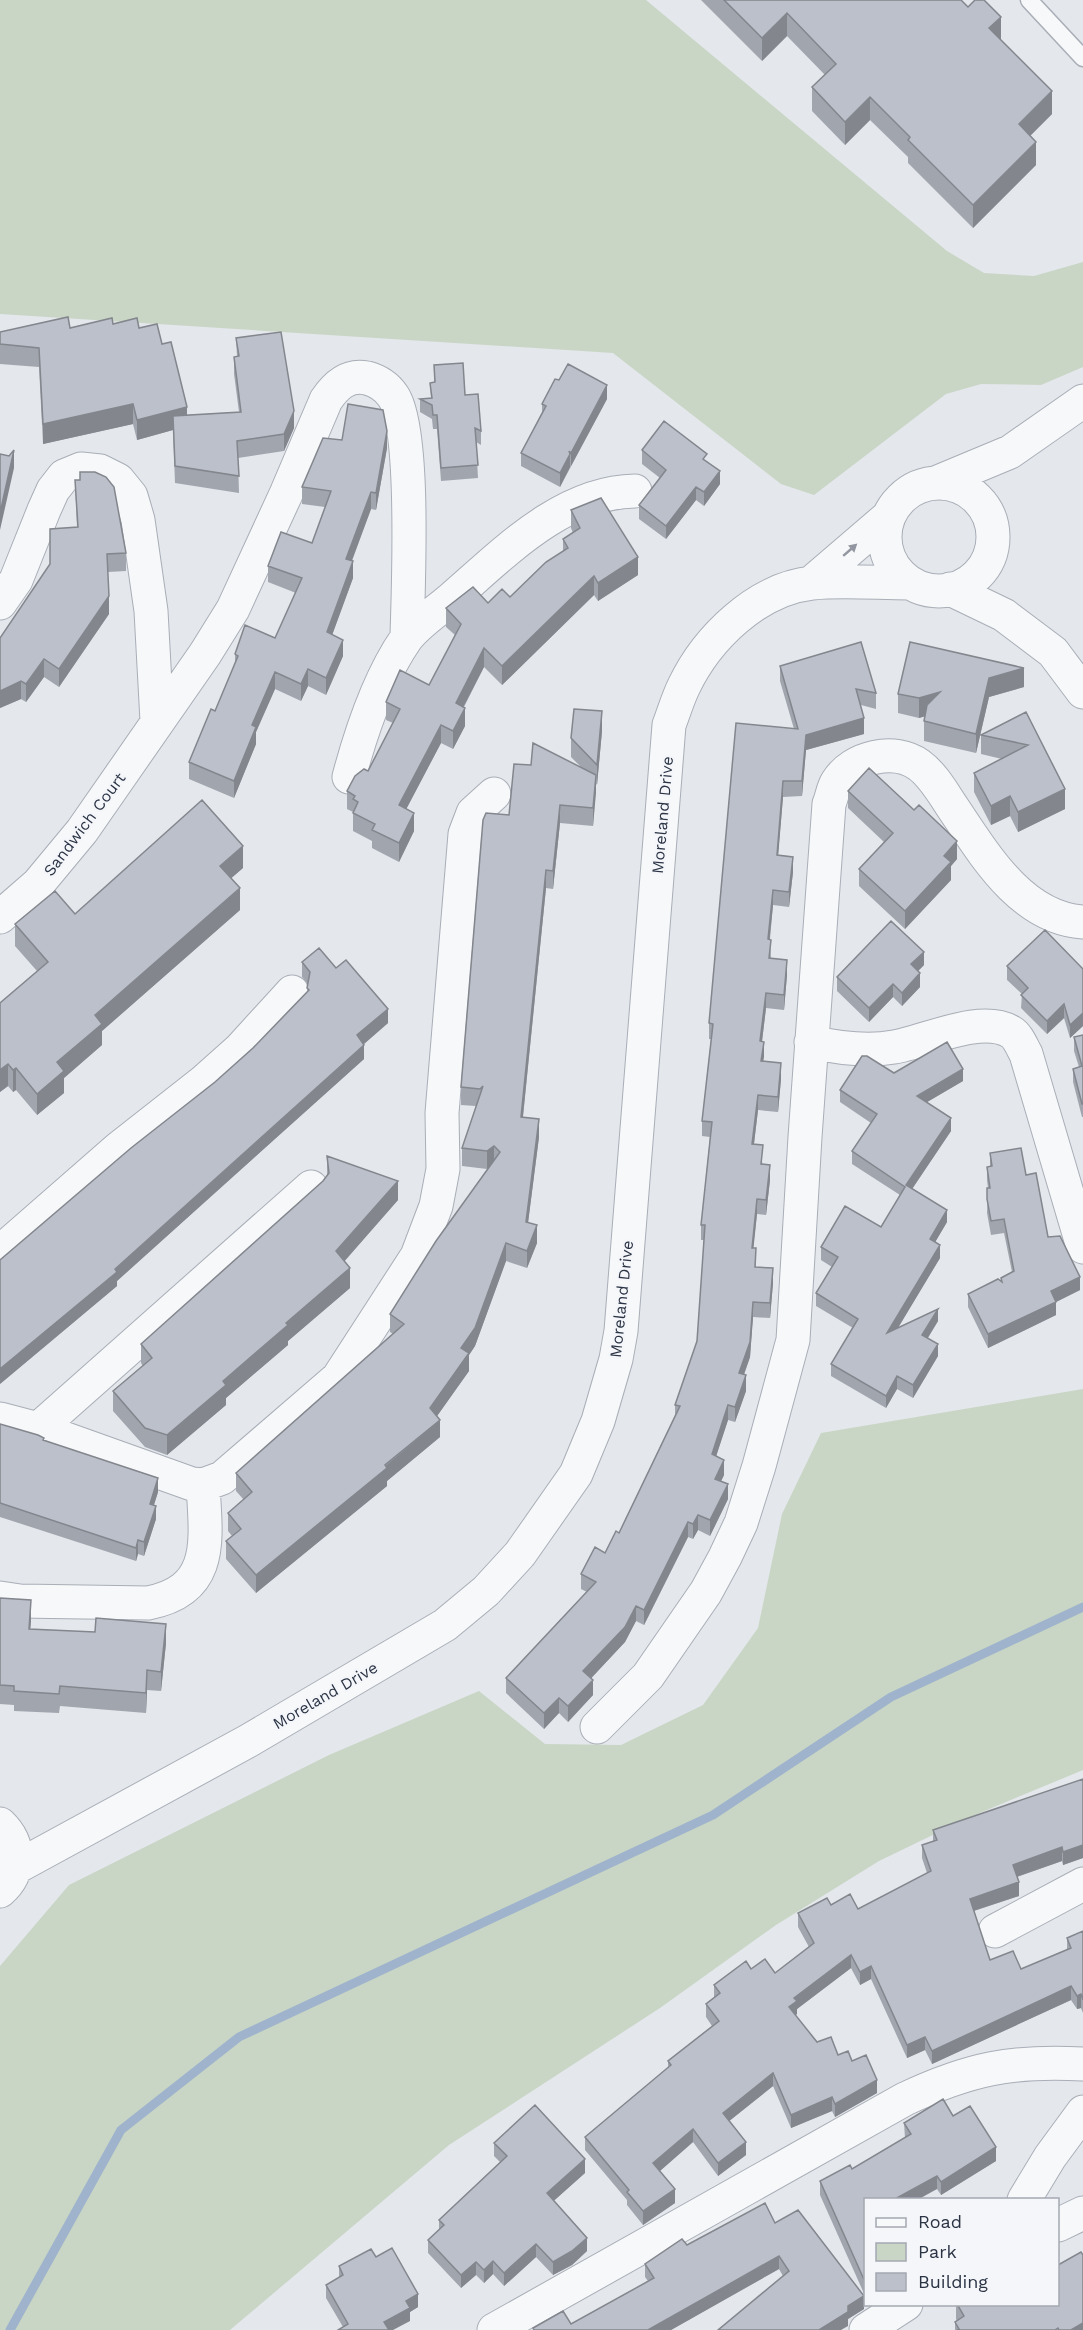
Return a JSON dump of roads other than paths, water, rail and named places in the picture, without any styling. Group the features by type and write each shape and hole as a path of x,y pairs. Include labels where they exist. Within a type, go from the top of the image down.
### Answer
{"street":[{"name":"Sandwich Court","path":"0,917 38,884 82,831 205,654 233,609 286,494 326,399 334,387 348,379 366,378 381,383 393,396 400,410 404,431 410,530 407,637"},
{"path":"938,482 957,486 972,494 983,506 991,520 993,537 990,553 983,568 972,580 950,589 924,590 909,583 898,573 885,547 884,532 888,517 897,503 909,492 1010,452 1083,401"},
{"path":"983,506 1010,452"},
{"path":"0,603 16,580 48,500 64,476 81,469 100,471 118,480 131,496 138,520 151,611 157,721"},
{"path":"349,777 362,730 407,637 540,526 572,507 600,495 636,490"},
{"name":"Moreland Drive","path":"811,583 888,517"},
{"path":"990,553 1004,615"},
{"name":"Moreland Drive","path":"8,1879 62,1840 123,1810 445,1625 486,1591 520,1554 576,1474 598,1421 616,1359 621,1331 669,725 684,685 727,627 753,606 770,597 811,583 909,583"},
{"path":"950,589 1004,615 1053,652 1083,692"},
{"path":"597,1727 648,1676 706,1592 741,1523 793,1340 811,1042 829,804 837,781 855,765 877,757 902,756 919,765 938,786 988,858 1016,890 1044,912 1083,922"},
{"path":"0,1419 38,1429 192,1484 204,1485 222,1478 338,1378 417,1256 436,1206 443,1169 442,1113 465,834 472,813 494,794"},
{"path":"0,1252 119,1148 204,1082 240,1049 292,992"},
{"path":"811,1042 873,1050 894,1047 963,1029 995,1027 1011,1032 1026,1054 1083,1247"},
{"path":"38,1429 311,1187"},
{"path":"0,1598 20,1601 148,1603 168,1599 181,1592 197,1575 202,1560 206,1537 204,1485"},
{"path":"4,1828 62,1840"},
{"path":"4,1828 15,1849 8,1879"},
{"path":"995,1931 1083,1884"},
{"path":"494,2330 896,2104 943,2081 982,2069 1022,2063 1083,2064"},
{"path":"1025,2198 1050,2157 1083,2112"},
{"path":"1059,2225 1083,2213"},
{"path":"866,2330 903,2306"}],"lane":[{"path":"1029,0 1083,58"}],"waterway":[{"path":"10,2330 121,2130 239,2037 713,1815 891,1697 1083,1607"}]}
